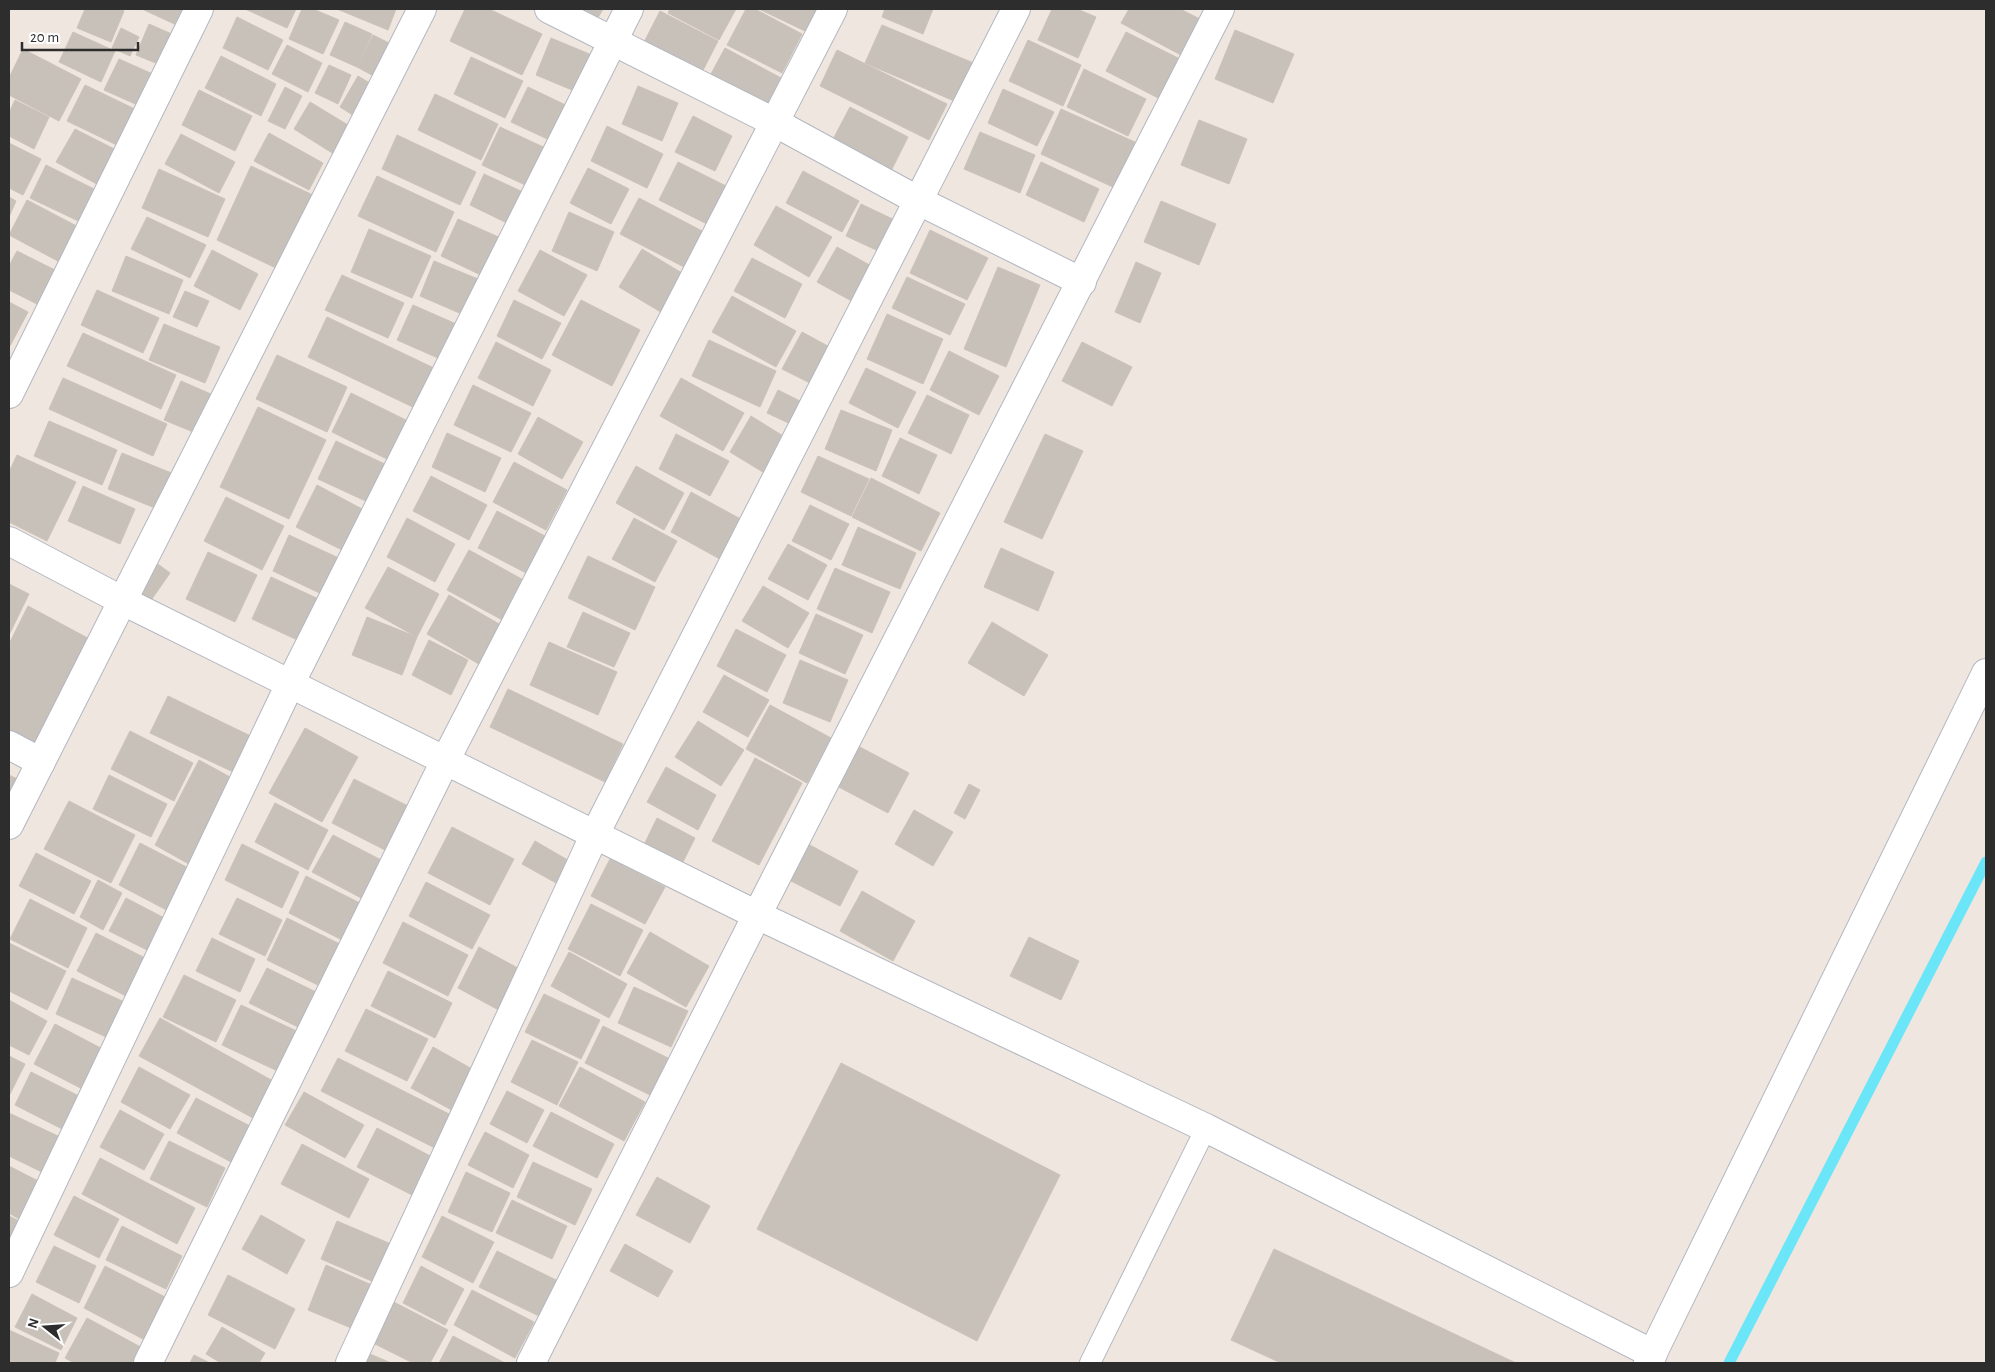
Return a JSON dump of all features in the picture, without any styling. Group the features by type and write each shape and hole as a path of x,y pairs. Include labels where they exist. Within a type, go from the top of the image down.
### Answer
{"street":[{"path":"9,394 199,9"},
{"path":"9,825 422,9"},
{"path":"549,9 774,122 919,200 1082,282"},
{"path":"9,1273 290,684 629,9"},
{"path":"148,1363 445,761 833,9"},
{"path":"350,1363 595,834 1016,9"},
{"path":"532,1363 1220,9"},
{"path":"9,541 123,601 758,915 1206,1128 1650,1359 1986,673"},
{"path":"9,745 41,762"}],"lane":[{"path":"1090,1363 1206,1128"}],"building":[{"path":"85,9 118,9 124,11 111,42 77,28"},
{"path":"142,9 192,9 183,28"},
{"path":"245,9 296,9 287,28"},
{"path":"302,9 313,9 339,20 323,54 289,39"},
{"path":"337,9 396,9 388,30"},
{"path":"465,9 489,9 542,34 522,75 450,41"},
{"path":"575,9 603,9 596,21"},
{"path":"670,9 736,9 719,40 668,13"},
{"path":"746,9 755,9 802,34 782,73 727,45"},
{"path":"759,9 818,9 807,32"},
{"path":"885,9 933,9 923,34 882,17"},
{"path":"1052,9 1077,9 1096,17 1078,58 1038,40"},
{"path":"1129,9 1180,9 1200,19 1181,55 1121,23"},
{"path":"660,11 718,41 698,80 640,50"},
{"path":"237,17 283,40 268,70 223,48"},
{"path":"345,22 372,34 357,67 330,55"},
{"path":"149,24 181,38 168,68 136,55"},
{"path":"882,25 976,64 959,103 865,63"},
{"path":"121,28 139,37 130,56 112,48"},
{"path":"1235,30 1294,54 1273,103 1215,79"},
{"path":"73,32 115,51 101,82 59,62"},
{"path":"1126,32 1182,60 1162,100 1106,71"},
{"path":"373,35 401,49 385,82 357,67"},
{"path":"551,38 599,58 584,95 536,75"},
{"path":"1028,40 1081,65 1063,106 1009,81"},
{"path":"287,45 322,63 308,92 272,74"},
{"path":"725,48 783,79 763,116 705,85"},
{"path":"23,49 81,79 59,121 9,95 9,78"},
{"path":"837,50 947,104 929,140 820,86"},
{"path":"221,56 276,84 261,116 205,88"},
{"path":"471,57 523,81 505,118 454,94"},
{"path":"119,59 155,75 142,107 104,90"},
{"path":"329,65 351,75 338,104 315,93"},
{"path":"1084,69 1146,99 1128,136 1067,107"},
{"path":"358,76 373,85 356,117 340,107"},
{"path":"85,85 141,112 123,148 67,121"},
{"path":"638,86 678,103 662,141 622,124"},
{"path":"285,87 302,96 285,129 268,121"},
{"path":"528,87 576,110 560,145 511,122"},
{"path":"1003,89 1054,112 1037,146 988,123"},
{"path":"199,90 252,116 235,151 182,125"},
{"path":"435,94 498,124 481,160 418,130"},
{"path":"15,100 49,117 34,149 9,136 9,113"},
{"path":"310,102 353,128 337,156 294,129"},
{"path":"850,107 908,137 890,173 831,143"},
{"path":"1061,109 1135,142 1115,188 1041,154"},
{"path":"693,116 732,136 715,171 675,152"},
{"path":"1199,120 1247,139 1229,184 1181,165"},
{"path":"607,126 663,154 647,188 591,161"},
{"path":"500,127 552,151 534,189 482,165"},
{"path":"75,129 124,154 106,189 56,162"},
{"path":"980,132 1035,155 1020,193 964,169"},
{"path":"269,133 323,163 309,190 254,161"},
{"path":"181,134 235,162 219,193 165,164"},
{"path":"397,135 476,172 460,205 382,169"},
{"path":"9,143 41,159 23,195 9,188"},
{"path":"678,162 728,187 709,225 659,200"},
{"path":"1041,162 1099,189 1084,222 1026,195"},
{"path":"46,165 106,195 91,227 30,198"},
{"path":"251,166 313,195 278,269 217,240"},
{"path":"588,168 629,189 611,224 570,203"},
{"path":"159,169 225,199 208,237 142,208"},
{"path":"803,171 859,201 842,232 786,203"},
{"path":"484,174 523,192 509,224 470,205"},
{"path":"377,176 454,212 436,252 358,216"},
{"path":"9,197 16,201 9,217"},
{"path":"639,198 706,233 688,269 620,234"},
{"path":"27,200 88,232 69,267 9,235"},
{"path":"1161,201 1216,224 1199,265 1144,242"},
{"path":"861,204 901,223 887,255 846,236"},
{"path":"776,206 832,237 809,277 754,245"},
{"path":"569,212 614,232 597,271 552,251"},
{"path":"147,217 206,245 190,278 131,249"},
{"path":"458,219 503,239 485,277 441,256"},
{"path":"369,229 431,256 412,298 351,272"},
{"path":"930,230 988,258 967,300 910,273"},
{"path":"837,247 877,269 857,304 817,282"},
{"path":"642,249 687,276 664,314 619,287"},
{"path":"212,250 258,274 240,310 194,286"},
{"path":"540,250 587,275 564,316 518,291"},
{"path":"17,251 61,273 43,307 9,290 9,266"},
{"path":"126,256 183,280 169,314 112,291"},
{"path":"752,258 802,284 785,318 734,291"},
{"path":"434,261 478,279 464,315 420,296"},
{"path":"1136,262 1161,273 1140,323 1115,312"},
{"path":"998,267 1040,285 1006,367 964,349"},
{"path":"342,275 404,303 388,338 325,310"},
{"path":"907,277 965,304 950,335 892,308"},
{"path":"97,290 159,318 143,353 81,325"},
{"path":"185,291 209,301 197,327 173,317"},
{"path":"732,296 796,331 776,367 712,332"},
{"path":"514,300 561,323 542,359 497,336"},
{"path":"581,300 640,330 612,386 552,355"},
{"path":"9,302 28,312 10,346 9,345"},
{"path":"413,305 463,327 447,362 397,340"},
{"path":"887,314 943,339 923,384 867,359"},
{"path":"327,317 438,370 419,410 308,357"},
{"path":"164,324 220,347 205,383 149,360"},
{"path":"802,332 837,351 818,387 782,369"},
{"path":"83,333 176,375 161,409 67,366"},
{"path":"709,340 776,371 760,407 692,376"},
{"path":"496,342 551,370 533,406 478,378"},
{"path":"1082,342 1132,367 1112,406 1062,381"},
{"path":"949,351 999,376 979,415 930,390"},
{"path":"277,355 347,387 327,432 256,399"},
{"path":"866,368 916,392 898,428 849,403"},
{"path":"63,378 167,424 153,456 49,409"},
{"path":"681,378 744,413 723,451 660,416"},
{"path":"181,381 220,398 203,436 164,420"},
{"path":"473,385 531,413 511,452 454,425"},
{"path":"778,390 806,404 795,426 767,413"},
{"path":"351,393 412,423 393,462 332,432"},
{"path":"927,395 969,415 951,454 908,433"},
{"path":"258,407 326,440 289,519 220,487"},
{"path":"841,410 892,430 876,471 825,449"},
{"path":"751,416 788,439 766,474 730,452"},
{"path":"538,417 583,442 562,479 518,454"},
{"path":"49,421 117,450 102,485 34,456"},
{"path":"447,433 501,458 485,492 432,467"},
{"path":"676,434 729,461 710,496 659,469"},
{"path":"1045,434 1083,451 1042,539 1004,522"},
{"path":"900,438 937,455 919,494 882,476"},
{"path":"336,441 389,466 372,504 318,479"},
{"path":"122,453 174,474 160,510 108,489"},
{"path":"17,455 76,482 47,541 9,522 9,472"},
{"path":"818,456 869,479 851,516 801,492"},
{"path":"514,462 567,490 546,530 493,502"},
{"path":"636,466 684,493 664,530 616,503"},
{"path":"431,476 487,505 469,540 413,511"},
{"path":"871,478 940,513 921,551 852,517"},
{"path":"317,485 364,510 344,551 296,527"},
{"path":"83,486 135,509 120,544 68,521"},
{"path":"691,492 748,523 727,563 671,532"},
{"path":"226,497 284,526 262,570 204,541"},
{"path":"810,505 849,524 831,560 792,541"},
{"path":"497,511 547,537 528,574 478,548"},
{"path":"407,518 455,544 435,582 387,557"},
{"path":"634,518 677,541 655,582 612,559"},
{"path":"858,527 916,553 900,589 842,565"},
{"path":"289,535 343,560 326,596 273,571"},
{"path":"788,544 827,565 808,600 768,579"},
{"path":"1001,548 1054,572 1038,611 984,587"},
{"path":"469,550 529,583 508,623 447,590"},
{"path":"208,552 257,575 235,622 186,599"},
{"path":"588,556 655,587 635,630 568,598"},
{"path":"151,559 170,573 147,606 128,593"},
{"path":"388,567 439,594 417,637 365,608"},
{"path":"835,568 890,592 872,633 817,609"},
{"path":"271,577 323,601 304,643 252,619"},
{"path":"9,584 29,594 9,635"},
{"path":"763,586 809,613 788,648 742,621"},
{"path":"449,595 506,628 484,667 427,634"},
{"path":"28,606 97,643 42,750 9,733 9,644"},
{"path":"583,612 630,633 614,667 567,647"},
{"path":"816,614 863,635 845,674 799,653"},
{"path":"367,617 417,637 402,675 352,655"},
{"path":"992,622 1048,655 1024,696 968,663"},
{"path":"736,629 786,655 767,692 717,666"},
{"path":"429,640 468,660 451,695 412,675"},
{"path":"549,642 617,672 598,715 530,685"},
{"path":"800,660 848,680 830,722 783,703"},
{"path":"724,675 769,700 748,737 703,712"},
{"path":"508,689 623,744 605,782 490,727"},
{"path":"168,696 261,741 244,777 150,733"},
{"path":"770,705 831,738 807,783 746,749"},
{"path":"698,721 744,750 721,786 675,757"},
{"path":"305,728 358,757 322,822 269,793"},
{"path":"130,731 193,763 174,801 111,769"},
{"path":"856,745 909,773 888,813 835,785"},
{"path":"755,758 802,783 759,865 712,841"},
{"path":"199,760 241,783 196,868 155,845"},
{"path":"666,767 716,795 698,830 647,802"},
{"path":"9,775 26,783 9,818"},
{"path":"109,775 167,804 151,837 93,809"},
{"path":"354,779 408,806 385,850 332,823"},
{"path":"969,784 980,790 965,819 954,813"},
{"path":"69,801 135,835 111,883 44,849"},
{"path":"275,803 328,830 308,870 255,842"},
{"path":"914,810 953,832 933,866 895,844"},
{"path":"657,818 695,838 679,870 641,851"},
{"path":"452,827 514,859 490,905 428,873"},
{"path":"333,835 385,862 365,900 312,872"},
{"path":"535,841 578,866 565,888 522,864"},
{"path":"140,843 198,873 176,915 119,885"},
{"path":"242,844 299,872 282,908 225,880"},
{"path":"808,844 858,871 840,906 789,880"},
{"path":"36,853 91,881 74,914 19,886"},
{"path":"610,859 665,887 645,924 591,896"},
{"path":"306,876 366,906 348,943 289,913"},
{"path":"98,880 122,893 103,930 80,917"},
{"path":"426,882 490,915 472,949 409,916"},
{"path":"862,891 915,921 893,961 840,931"},
{"path":"126,898 174,923 157,955 109,931"},
{"path":"237,898 282,920 265,956 219,934"},
{"path":"30,899 87,928 68,968 10,939"},
{"path":"591,904 643,930 620,976 568,949"},
{"path":"287,918 344,946 324,988 267,960"},
{"path":"403,922 468,955 448,996 383,963"},
{"path":"650,932 709,966 686,1007 627,973"},
{"path":"96,933 153,962 134,1000 77,971"},
{"path":"1029,937 1079,961 1061,1000 1010,976"},
{"path":"212,938 255,959 240,992 196,971"},
{"path":"9,943 66,971 47,1010 9,991"},
{"path":"479,947 527,973 506,1014 458,988"},
{"path":"569,952 627,984 609,1018 551,986"},
{"path":"267,968 320,994 302,1029 249,1003"},
{"path":"388,971 452,1003 435,1038 371,1006"},
{"path":"184,975 236,1000 216,1042 163,1017"},
{"path":"72,978 131,1005 115,1041 56,1014"},
{"path":"634,987 688,1011 671,1047 618,1023"},
{"path":"544,994 600,1020 581,1059 525,1032"},
{"path":"9,1000 47,1021 29,1055 9,1045"},
{"path":"241,1005 303,1034 284,1074 222,1045"},
{"path":"366,1009 428,1039 407,1081 345,1051"},
{"path":"160,1018 273,1081 253,1118 139,1056"},
{"path":"55,1024 112,1054 92,1094 34,1064"},
{"path":"603,1026 668,1058 650,1095 585,1063"},
{"path":"532,1040 578,1062 557,1105 511,1082"},
{"path":"433,1047 481,1074 459,1114 411,1088"},
{"path":"9,1056 25,1064 9,1096"},
{"path":"338,1058 457,1118 441,1151 321,1091"},
{"path":"841,1063 1060,1175 977,1341 757,1229"},
{"path":"139,1067 190,1095 170,1129 121,1102"},
{"path":"580,1067 645,1102 624,1141 559,1106"},
{"path":"31,1072 85,1099 68,1132 15,1105"},
{"path":"507,1091 544,1110 527,1143 490,1124"},
{"path":"304,1092 364,1125 345,1158 285,1125"},
{"path":"196,1098 250,1126 231,1162 177,1133"},
{"path":"120,1110 164,1134 144,1170 100,1147"},
{"path":"551,1112 614,1144 597,1178 533,1146"},
{"path":"9,1113 60,1137 44,1173 9,1156"},
{"path":"377,1128 436,1159 416,1197 357,1167"},
{"path":"485,1132 529,1155 513,1188 468,1165"},
{"path":"169,1141 225,1168 207,1207 150,1179"},
{"path":"302,1144 369,1179 349,1218 281,1184"},
{"path":"100,1158 195,1208 177,1244 82,1194"},
{"path":"533,1162 592,1189 575,1225 517,1197"},
{"path":"9,1166 44,1184 24,1222 9,1213"},
{"path":"466,1172 510,1193 492,1232 448,1212"},
{"path":"657,1177 710,1206 690,1243 636,1215"},
{"path":"74,1196 119,1219 99,1258 54,1235"},
{"path":"512,1200 567,1226 552,1259 496,1233"},
{"path":"261,1215 305,1240 287,1274 242,1249"},
{"path":"9,1216 19,1221 9,1240"},
{"path":"442,1216 494,1242 473,1283 422,1257"},
{"path":"337,1221 391,1244 374,1282 321,1259"},
{"path":"122,1226 182,1256 166,1289 106,1260"},
{"path":"625,1244 673,1271 658,1297 610,1271"},
{"path":"54,1246 96,1266 79,1303 36,1282"},
{"path":"1274,1249 1516,1363 1281,1363 1231,1340"},
{"path":"497,1251 558,1281 541,1317 479,1287"},
{"path":"326,1265 374,1286 356,1330 308,1310"},
{"path":"105,1266 165,1297 143,1339 84,1308"},
{"path":"421,1266 464,1289 445,1325 403,1303"},
{"path":"228,1275 295,1309 275,1349 208,1315"},
{"path":"472,1290 534,1322 515,1358 454,1325"},
{"path":"32,1294 77,1318 61,1350 15,1327"},
{"path":"386,1298 448,1330 430,1363 413,1363 365,1339"},
{"path":"87,1318 148,1351 142,1363 74,1363 65,1358"},
{"path":"222,1327 265,1353 259,1363 221,1363 206,1354"},
{"path":"9,1330 59,1353 55,1363 9,1363"},
{"path":"453,1336 505,1363 439,1363"},
{"path":"370,1354 391,1363 366,1363"},
{"path":"194,1355 210,1363 190,1363"}],"waterway":[{"path":"1729,1363 1986,862"}]}
